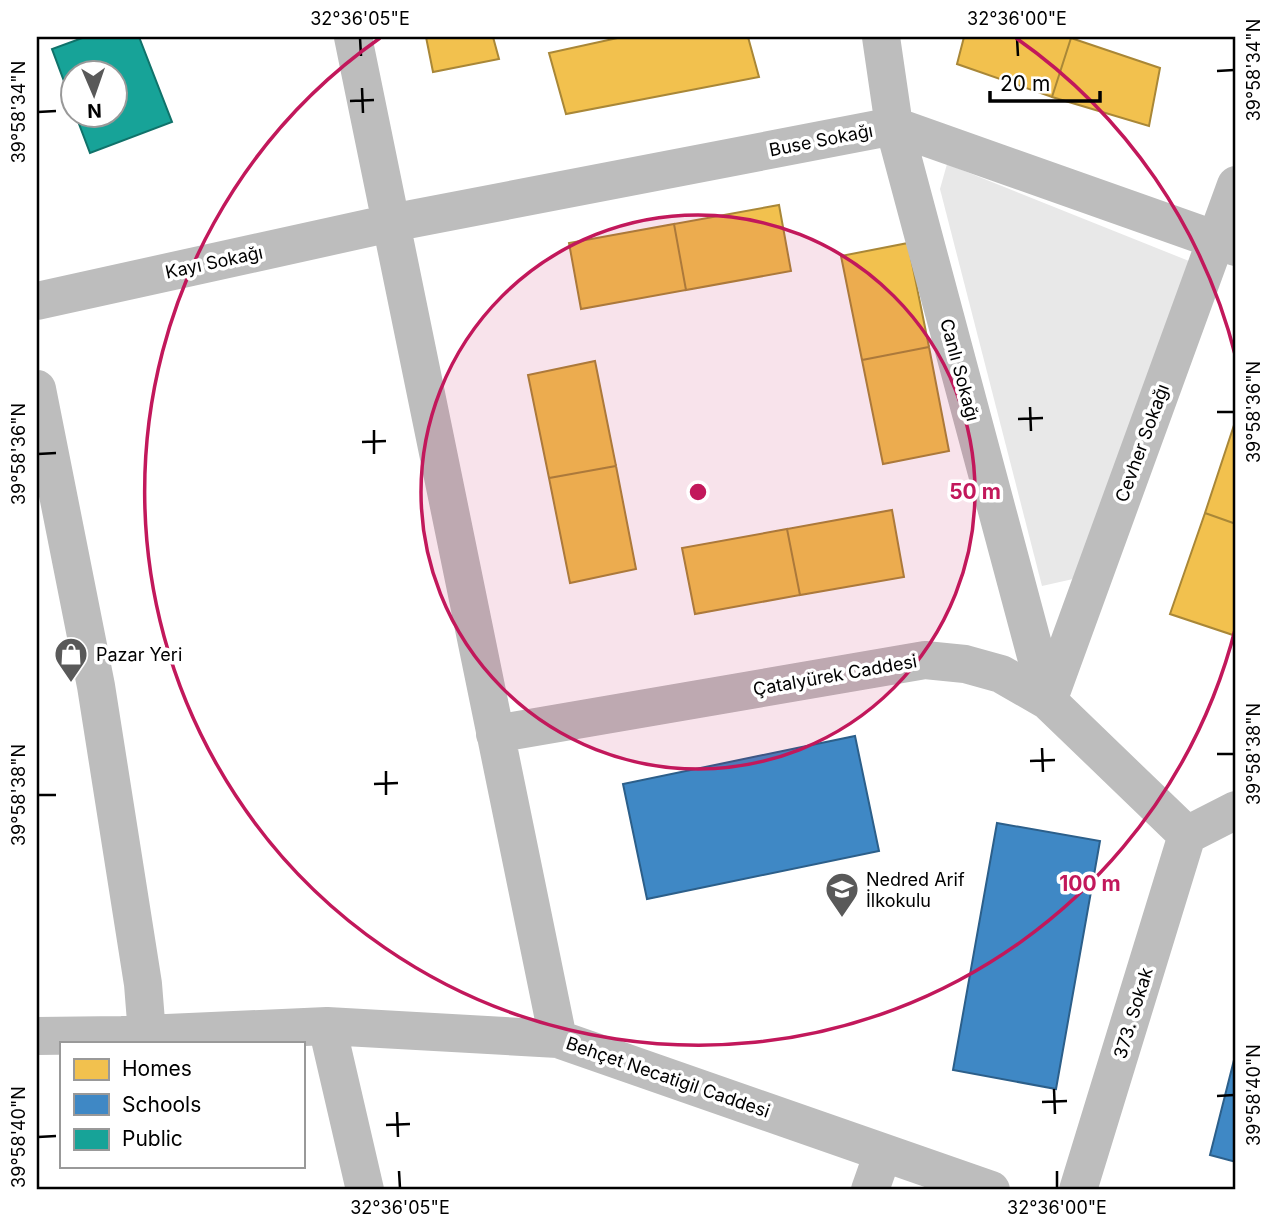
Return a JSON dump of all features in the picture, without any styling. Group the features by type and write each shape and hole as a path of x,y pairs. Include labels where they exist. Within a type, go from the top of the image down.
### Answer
{"street":[{"path":"353,37 558,1039"},
{"name":"Canlı Sokağı","path":"881,37 894,126 1048,701"},
{"name":"Buse Sokağı","path":"391,223 894,126 1226,243"},
{"name":"Cevher Sokağı","path":"1048,701 1226,243 1236,185"},
{"name":"Kayı Sokağı","path":"37,301 391,223"},
{"path":"37,388 96,686 143,984 121,1038"},
{"name":"Çatalyürek Caddesi","path":"495,734 925,660 965,664 1001,674 1048,701 1187,835"},
{"path":"1187,835 1236,810"},
{"name":"373. Sokak","path":"1078,1190 1187,835"},
{"path":"327,1026 365,1190"},
{"name":"Behçet Necatigil Caddesi","path":"37,1036 121,1038 327,1026 558,1039 991,1190"},
{"path":"37,1061 60,1053"},
{"path":"870,1190 883,1153"}],"shaded area":[{"path":"947,164 1189,261 1082,577 1042,586 940,189"}],"building: Homes":[{"path":"426,37 493,37 499,59 433,72"},
{"path":"622,37 748,37 759,77 566,114 549,53"},
{"path":"964,37 1071,38 1052,97 957,64"},
{"path":"1071,38 1160,68 1149,126 1052,97"},
{"path":"779,205 791,271 686,290 674,224"},
{"path":"674,224 686,290 581,309 569,243"},
{"path":"908,243 929,347 862,360 841,256"},
{"path":"929,347 949,451 883,464 862,360"},
{"path":"595,361 616,466 549,478 528,375"},
{"path":"1236,419 1236,524 1205,513"},
{"path":"616,466 636,569 570,583 549,478"},
{"path":"892,510 904,577 800,595 787,529"},
{"path":"1205,513 1236,524 1236,636 1170,614"},
{"path":"787,529 800,595 695,614 682,548"}],"building: Schools":[{"path":"855,736 879,851 647,899 623,784"},
{"path":"997,823 1100,841 1056,1089 953,1070"},
{"path":"1236,1052 1236,1162 1210,1155"}],"building: Public":[{"path":"85,37 139,37 172,122 90,153 81,130 130,130 130,60 60,60 60,70 52,49"}],"place":[{"name":"Pazar Yeri","path":"71,684"},
{"name":"Nedred Arif İlkokulu","path":"842,919"}]}
